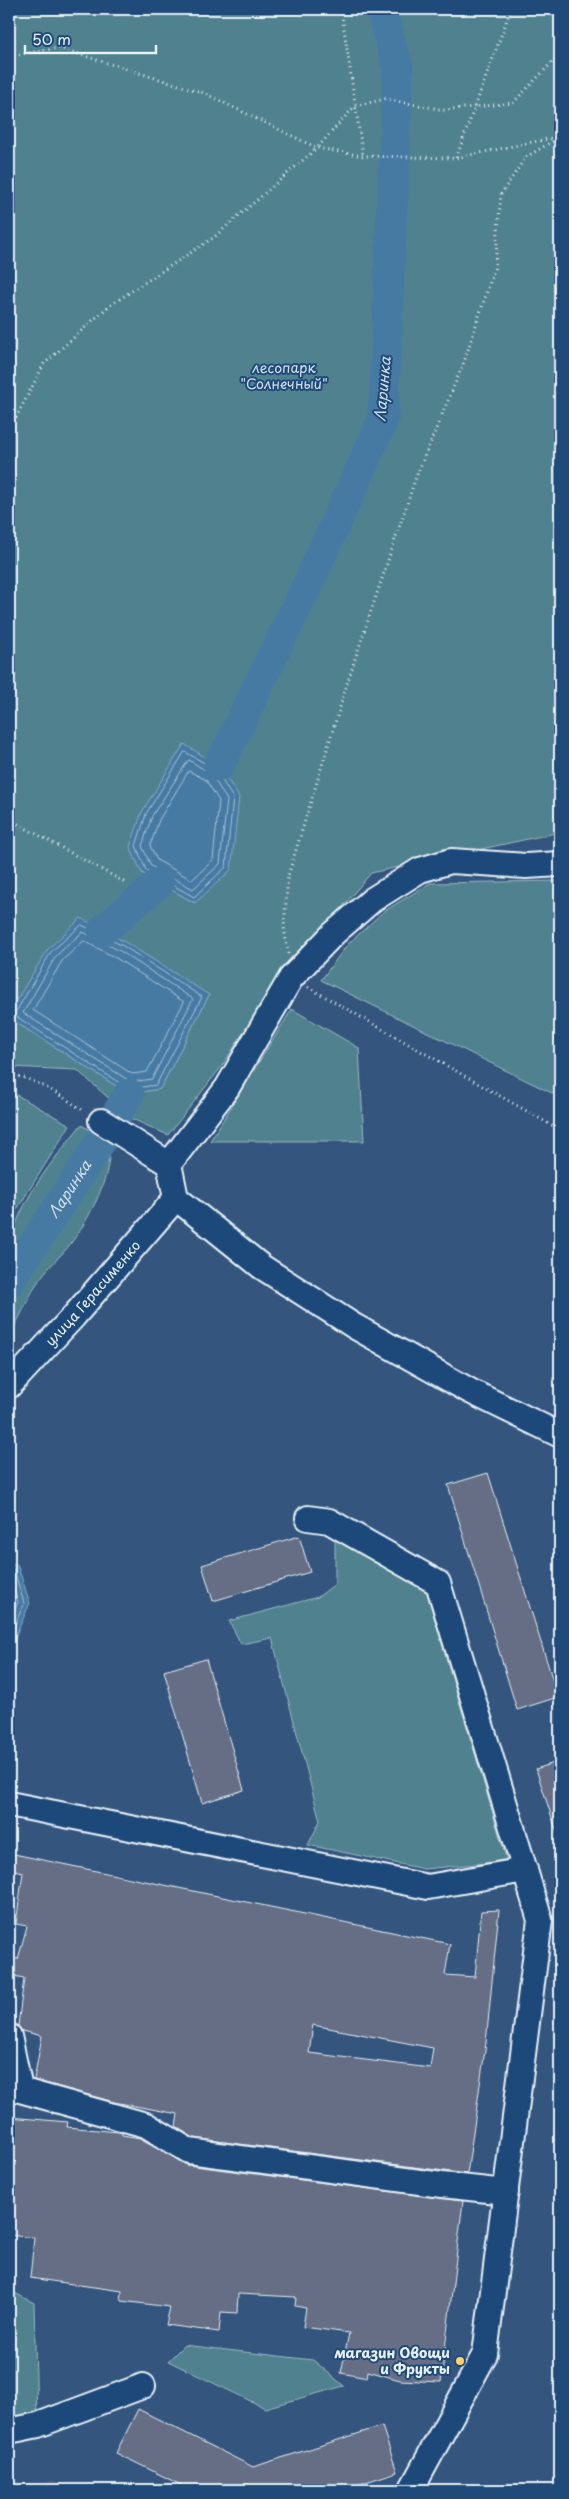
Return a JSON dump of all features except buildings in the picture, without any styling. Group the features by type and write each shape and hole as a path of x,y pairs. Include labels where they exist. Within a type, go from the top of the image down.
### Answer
{"lane":[{"path":"169,1164 227,1088 292,978 333,934 372,900 420,870 451,861 526,866 560,864"},
{"path":"108,1125 169,1164 176,1198 262,1267 354,1326 470,1391 560,1435"},
{"name":"улица Герасименко","path":"9,1386 74,1316 176,1198"},
{"path":"308,1518 329,1521 438,1583 540,1920 485,2354 411,2490"},
{"path":"9,1804 428,1887 524,1870"},
{"path":"9,2036 15,2088 146,2124 189,2151 506,2192"},
{"path":"9,2432 38,2425 143,2386"}],"path":[{"path":"341,9 363,156"},
{"path":"456,158 511,9"},
{"path":"9,56 59,48 204,93 316,148 363,156 456,158 560,137"},
{"path":"9,431 44,364 109,306 213,238 316,148 355,106 385,99 444,110 513,103 560,54"},
{"path":"560,137 526,157 501,194 496,267 464,362 416,478 352,668 288,876 284,927 292,978 560,1130"},
{"path":"9,819 126,883"},
{"path":"9,1076 18,1075 62,1096 108,1125"}],"shaded area":[{"path":"52,2480 74,2490 36,2490"}],"green space":[{"name":"лесопарк \"Солнечный\"","path":"9,9 560,9 560,832 371,873 267,996 222,1066 168,1135 132,1119 77,1070 9,1067 9,1018 129,1094 160,1089 209,995 9,1012","holes":["142,812 195,903 142,873"]},
{"path":"560,881 560,1097 321,980 347,945 383,912 430,883"},
{"path":"292,1009 359,1048 364,1141 210,1141"},
{"path":"15,1094 70,1125 9,1222 9,1095"},
{"path":"81,1125 108,1139 108,1166 104,1181 84,1224 68,1247 39,1280 9,1335 7,1271 13,1233 19,1216 37,1184"},
{"path":"335,1537 425,1587 507,1861 424,1869 308,1845 320,1821 272,1638 241,1644 229,1621 318,1597 335,1584"},
{"path":"9,2290 34,2303 37,2419 9,2425"},
{"path":"184,2345 313,2360 344,2386 265,2408 168,2361"}],"water":[{"path":"184,744 219,766 239,797 231,870 195,903 142,873 130,847 142,812"},
{"path":"81,918 125,942 209,995 160,1089 129,1094 9,1018 9,1012 48,949"},
{"path":"9,1564 17,1564 30,1603 9,1651"}],"waterway":[{"name":"Ларинка","path":"219,766 303,594 383,420 398,68 381,9"},
{"name":"Ларинка","path":"103,930 159,883"},
{"name":"Ларинка","path":"9,1282 89,1160 129,1094"}],"place":[{"name":"магазин Овощи и Фрукты","path":"460,2361"}]}
